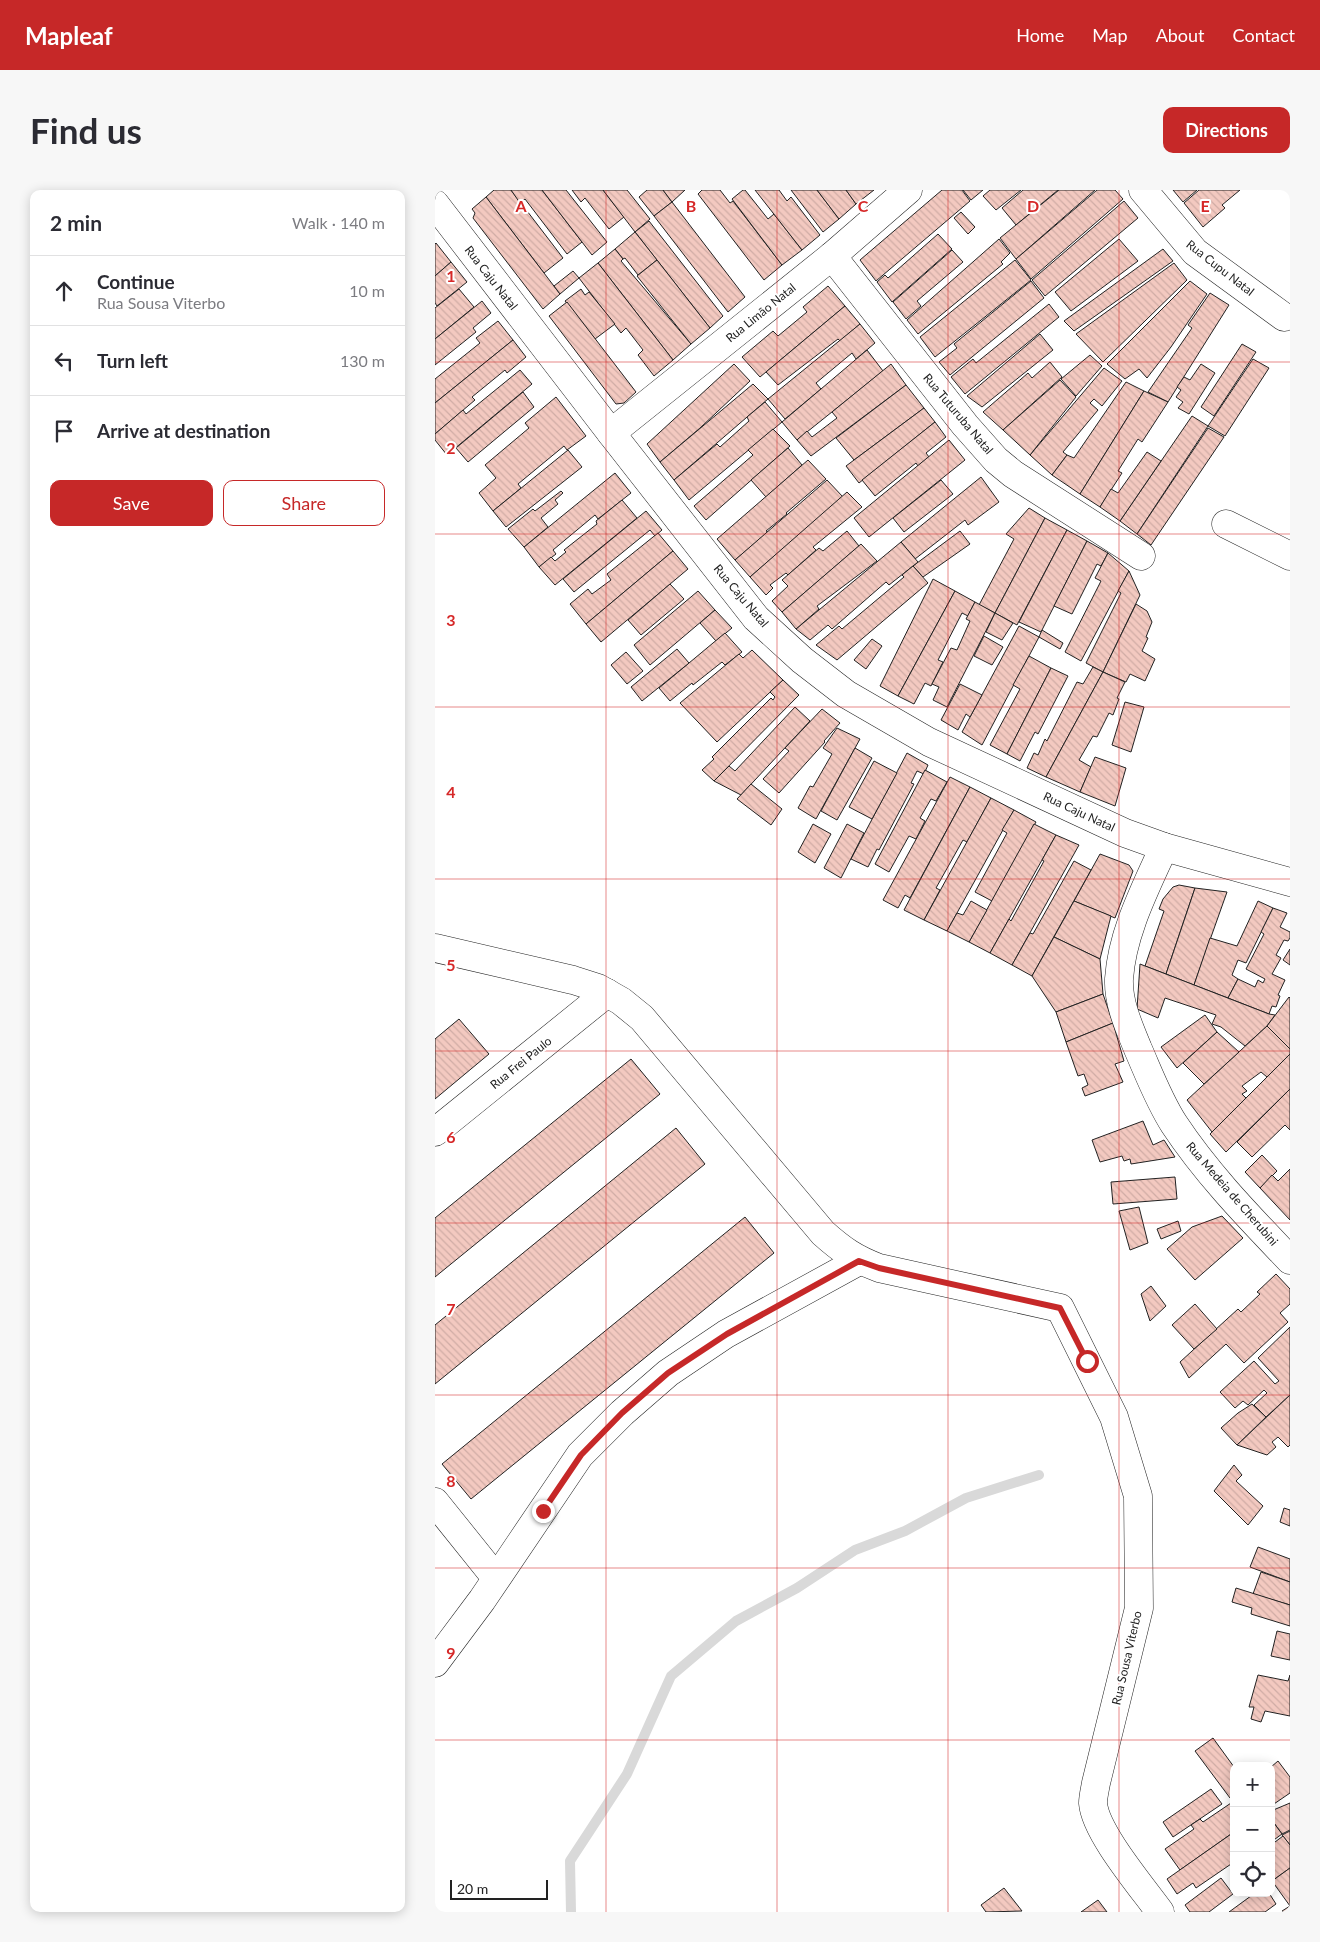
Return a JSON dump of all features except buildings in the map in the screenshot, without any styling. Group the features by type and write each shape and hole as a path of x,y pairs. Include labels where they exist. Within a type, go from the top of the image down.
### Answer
{"street":[{"path":"435,204 451,190"},
{"name":"Rua Limão Natal","path":"611,433 831,256 908,190"},
{"name":"Rua Cupu Natal","path":"1143,190 1195,252 1285,317"},
{"name":"Rua Caju Natal","path":"435,204 756,618 802,660 846,694 929,742 1125,833 1164,847 1289,878"},
{"name":"Rua Tuturuba Natal","path":"831,256 965,425 996,460 1013,474 1141,556"},
{"path":"1226,524 1290,556"},
{"name":"Rua Medeia de Cherubini","path":"1164,847 1137,906 1129,932 1121,962 1119,982 1121,1002 1148,1073 1173,1123 1229,1194 1290,1260"},
{"path":"435,948 573,980 598,988 621,1001 642,1018 823,1233 859,1261 727,1334 668,1373 642,1396 581,1455 435,1663"},
{"name":"Rua Frei Paulo","path":"435,1132 607,993"},
{"name":"Rua Sousa Viterbo","path":"859,1261 879,1268 1060,1308 1114,1417 1138,1496 1139,1608 1093,1802 1098,1822 1108,1841 1160,1912"},
{"path":"435,1502 496,1578"}],"waterway":[{"path":"571,1912 570,1861 627,1774 671,1676 736,1621 797,1588 855,1550 905,1531 966,1498 1039,1475"}],"route":[{"path":"543,1511 581,1455 622,1413 668,1373 727,1334 859,1261 879,1268 1060,1308 1087,1361"}]}
